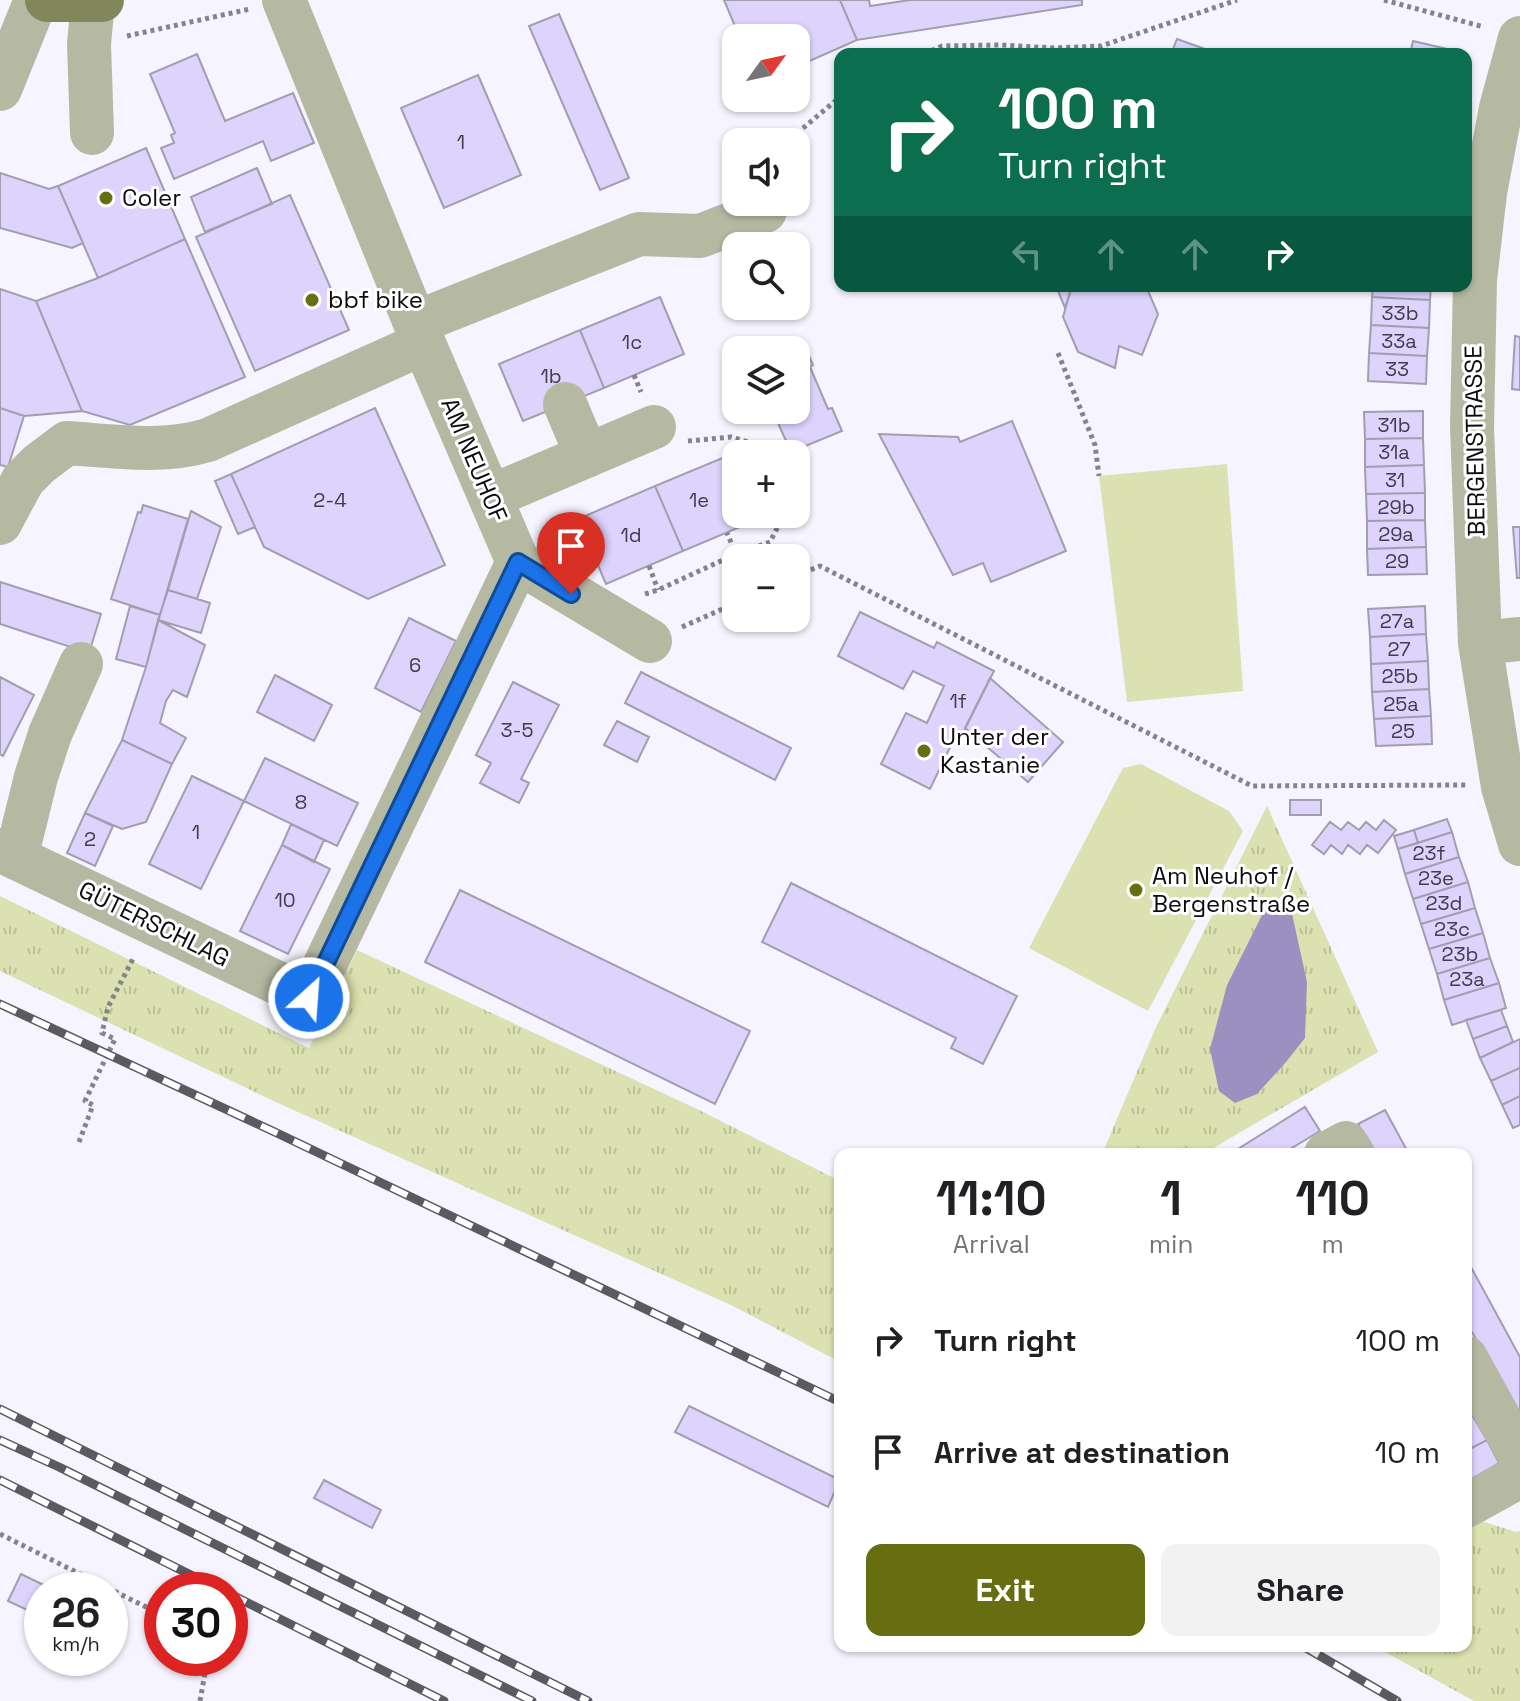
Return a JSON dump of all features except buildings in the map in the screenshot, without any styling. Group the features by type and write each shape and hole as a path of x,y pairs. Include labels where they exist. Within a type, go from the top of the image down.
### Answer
{"main road":[{"path":"49,0 102,0"}],"street":[{"path":"0,89 36,0"},
{"name":"AM NEUHOF","path":"284,0 420,333 518,562"},
{"path":"92,133 89,44 93,1"},
{"name":"BERGENSTRASSE","path":"1505,33 1501,108 1475,280 1472,427 1500,641 1503,787 1520,844"},
{"path":"0,523 23,480 67,443 153,448 186,447 208,440 420,333 639,234 700,236 752,216"},
{"path":"565,404 587,456"},
{"path":"490,497 654,427"},
{"path":"518,562 650,641"},
{"name":"GÜTERSCHLAG","path":"8,854 309,998 518,562"},
{"path":"8,854 50,734 81,664"},
{"path":"1472,1382 1520,1456"},
{"path":"1472,1503 1520,1476"}],"path":[{"path":"89,44 284,0"},
{"path":"938,48 1101,46 1237,0"},
{"path":"1384,0 1505,33"},
{"path":"803,128 834,100"},
{"path":"1058,353 1095,445 1099,476"},
{"path":"764,544 770,542 777,528"},
{"path":"727,533 732,544"},
{"path":"644,594 722,560"},
{"path":"649,566 658,590"},
{"path":"810,570 820,566 1252,786 1503,787"},
{"path":"650,641 722,609"},
{"path":"79,1142 93,1105 85,1101 115,1039 102,1033 108,1007 120,987"},
{"path":"0,1534 144,1606"},
{"path":"200,1701 204,1676"}],"green space":[{"path":"1227,464 1243,691 1127,702 1099,476"},
{"name":"Am Neuhof / Bergenstraße","path":"1141,764 1229,811 1243,831 1148,1011 1029,948 1123,768"},
{"path":"1267,806 1378,1052 1213,1148 1105,1148 1156,1027","holes":["1289,900 1227,985 1264,912"]},
{"path":"0,896 309,1048 357,950 699,1110 834,1178 834,1359 731,1305 280,1104 0,971"},
{"path":"1472,1518 1520,1531 1520,1701 1474,1701 1385,1652 1472,1652"}],"shaded area":[{"path":"1289,900 1307,982 1305,1038 1257,1094 1235,1103 1219,1091 1210,1049 1227,985 1264,911"}],"railway":[{"path":"0,1004 834,1399"},
{"path":"0,1409 588,1701"},
{"path":"0,1440 532,1701"},
{"path":"0,1480 185,1572"},
{"path":"248,1603 444,1701"},
{"path":"1313,1652 1397,1701"}],"place":[{"name":"Coler","path":"106,198"},
{"name":"bbf bike","path":"312,300"},
{"name":"Unter der Kastanie","path":"924,751"},
{"name":"Am Neuhof / Bergenstraße","path":"1136,890"}],"route":[{"path":"309,998 518,562 571,594"}]}
